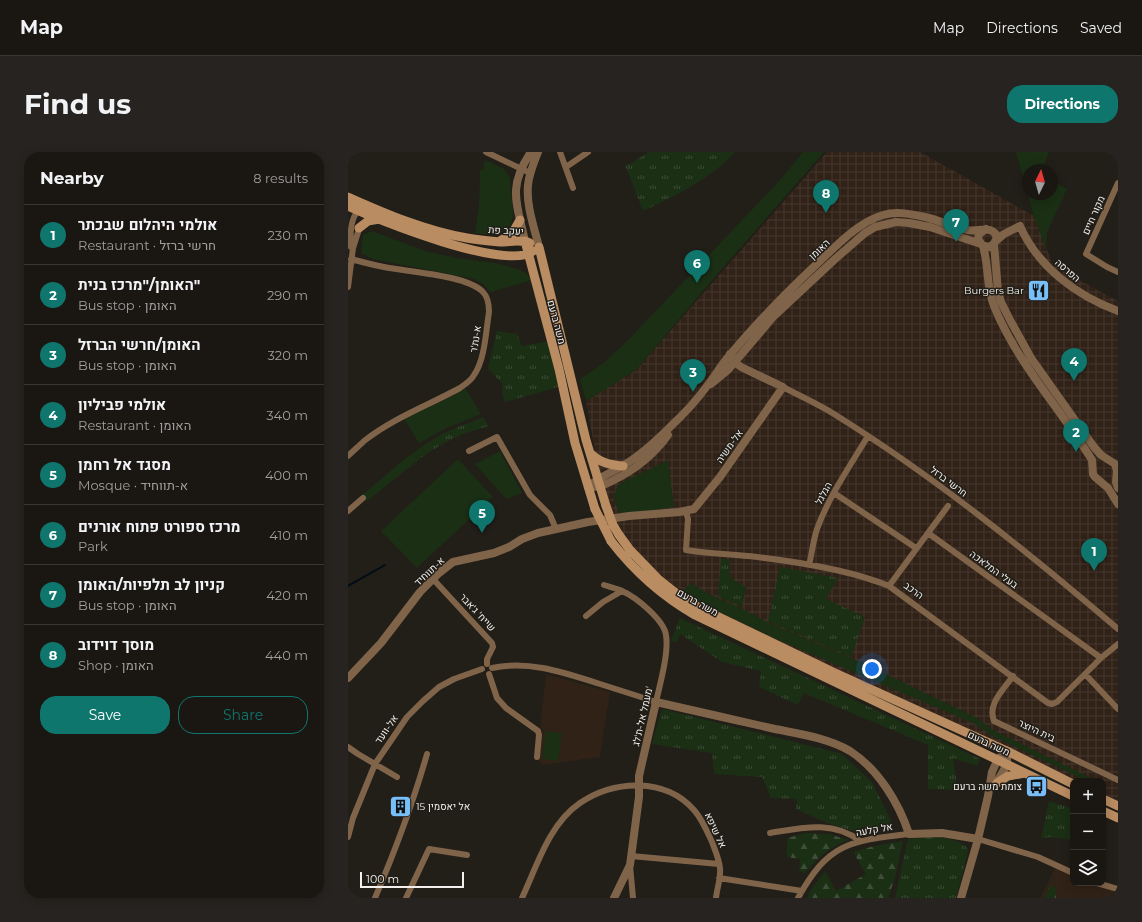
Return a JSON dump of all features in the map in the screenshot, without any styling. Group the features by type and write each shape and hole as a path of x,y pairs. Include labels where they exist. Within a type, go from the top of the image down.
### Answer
{"main road":[{"name":"יעקב פת","path":"348,197 363,210 378,219 438,240 483,252 508,256 528,255"},
{"name":"יעקב פת","path":"348,206 410,222 451,235 499,242 525,241 539,247"},
{"path":"359,228 368,221 378,219"},
{"path":"499,242 512,234 520,220"},
{"name":"משה ברעם","path":"525,241 559,369 569,417 594,509 611,541 630,564 670,599 689,611 831,681 998,759 1070,795"},
{"path":"528,255 539,247"},
{"name":"משה ברעם","path":"539,247 580,415 598,483 606,506 613,525 619,535 639,560 658,580 698,607 834,672 1007,751 1070,782"},
{"path":"508,256 519,261 532,272"},
{"path":"590,453 601,461 612,465 622,466"},
{"path":"997,783 1008,776 1026,773"},
{"path":"1106,800 1118,806"},
{"path":"1106,812 1118,818"}],"street":[{"path":"486,152 530,173"},
{"path":"525,241 515,195 517,177 531,152"},
{"path":"538,152 530,173 528,199 539,247"},
{"path":"560,152 573,188"},
{"path":"566,167 588,152"},
{"name":"מקור חיים","path":"1118,183 1086,254 1118,272"},
{"path":"348,287 351,259 363,210"},
{"path":"351,259 351,234 353,223 363,210"},
{"name":"האומן","path":"598,483 645,450 678,420 707,387 730,354 768,310 849,235 872,219 883,215 896,213 933,219 967,230 989,230"},
{"name":"האומן","path":"707,387 724,374 774,316 834,260 865,233 875,227 896,222 909,223 930,227 982,245"},
{"path":"1020,226 989,230 979,234 978,239 982,245 987,261 990,292 993,305 1024,362 1092,460 1095,478 1108,488 1118,504"},
{"path":"982,245 989,247 1004,234 1020,226"},
{"name":"הפרסה","path":"1020,226 1031,246 1056,275 1095,302 1118,311"},
{"path":"989,230 996,235 997,282 1001,302 1031,358 1094,447 1101,454 1114,462 1117,471 1116,482 1118,488"},
{"name":"א-נת'ר","path":"348,456 375,433 460,388 474,376 481,359 489,312 487,298 483,292 475,286 455,279 382,267 351,259"},
{"name":"חרשי ברזל","path":"730,354 752,371 832,413 931,479 1049,571 1118,629"},
{"name":"אל-משיה","path":"686,511 699,504 713,487 783,386"},
{"name":"האומן","path":"588,487 619,478 640,465 662,443 678,420"},
{"name":"הגלגל","path":"809,566 816,531 834,493 868,436"},
{"path":"469,451 497,437 530,495 550,515 556,529"},
{"path":"1093,470 1094,466 1100,460 1114,462"},
{"path":"1102,482 1111,481 1116,475"},
{"path":"834,493 916,548"},
{"path":"348,511 363,498"},
{"path":"889,586 948,506"},
{"name":"א-תווחיד","path":"348,678 381,643 420,592 446,566 453,562 494,553 509,547 522,539 538,533 556,529 629,516 686,511"},
{"name":"הרכב","path":"686,511 688,519 686,550 703,553 757,557 809,566 862,576 889,586 1052,704 1057,702 1101,658 1118,644"},
{"name":"בעלי המלאכה","path":"928,534 1101,658"},
{"name":"שייח' ג'אבר","path":"433,579 492,643 493,647 487,659 490,666"},
{"name":"מעמל אל-ת'לג'","path":"604,585 622,591 653,614 661,624 666,634 667,645 663,672 639,776 639,797 630,865 614,898"},
{"path":"586,616 604,602 622,591"},
{"path":"489,674 484,674 482,669 484,666 523,665 555,670 656,702 802,735 840,746 861,760 882,780 892,797 909,834"},
{"path":"490,666 492,671 489,674 497,698 506,708 538,731 537,757"},
{"name":"אל-וועד","path":"348,837 353,818 375,764 407,717 431,693 454,679 482,669"},
{"path":"1085,674 1118,709"},
{"name":"בית היוצר","path":"1013,676 995,702 992,709 994,721 1118,780"},
{"path":"348,747 397,777"},
{"path":"960,898 978,840 992,772 998,759 1007,751"},
{"path":"988,796 1007,764 1007,751"},
{"path":"375,898 398,844 417,790 427,754"},
{"name":"אל שיפא","path":"522,898 554,831 571,811 580,803 598,794 622,786 638,785 665,790 685,801 695,810 710,837 719,864 719,878 716,898"},
{"path":"770,833 808,827 821,827 842,831 854,836 860,842"},
{"name":"אל קלעה","path":"798,898 807,882 821,863 835,851 848,844 870,839 909,834 942,833 978,840"},
{"path":"978,840 1038,857 1070,872"},
{"path":"406,898 429,849 467,855"},
{"path":"631,856 719,864"},
{"path":"630,865 633,898"},
{"path":"719,878 802,891"},
{"path":"1106,886 1118,889"}],"shaded area":[{"path":"827,152 920,152 1034,216 1052,263 1068,274 1118,301 1118,803 1106,797 1106,778 1070,778 1070,780 690,601 636,555 614,522 599,472 586,401 636,370"},
{"path":"546,674 610,692 600,757 543,765 539,762 543,729 540,728"},
{"path":"1055,868 1070,875 1070,886 1098,886 1118,892 1118,898 1040,898"}],"green space":[{"path":"648,152 735,152 726,162 692,186 643,211 625,165 630,164"},
{"path":"803,152 824,152 636,370 586,401 580,379 605,362 630,338 781,179"},
{"path":"1016,152 1049,152 1044,164 1022,164 1022,174"},
{"path":"485,160 504,169 510,178 513,216 511,223 504,231 493,234 475,233 479,206 480,170 483,170"},
{"path":"1058,184 1067,189 1047,232 1046,249 1029,200 1058,200"},
{"path":"372,231 425,251 457,258 495,263 518,269 526,273 532,280 491,292 483,284 474,279 373,259 361,253 363,235"},
{"path":"497,331 517,334 522,346 549,341 558,387 505,402 502,394 503,385 488,368"},
{"path":"465,388 481,414 445,429 419,443 404,419 455,395"},
{"path":"483,417 489,426 463,434 426,454 367,501 362,495 425,444 453,429"},
{"path":"500,451 522,493 506,499 475,464"},
{"path":"458,459 493,497 417,568 381,531"},
{"path":"668,460 674,507 621,515 614,500 619,484"},
{"path":"721,559 730,559 729,570 731,577 736,582 746,587 742,607 718,596"},
{"path":"780,567 838,578 826,599 865,617 851,657 768,621"},
{"path":"691,583 709,594 765,621 865,664 977,718 993,730 1091,778 1081,778 992,736 975,724 776,639 681,592"},
{"path":"680,618 980,759 977,766 953,758 958,790 928,789 928,745 804,693 798,705 759,687 761,671 722,662 680,634 677,642 671,641"},
{"path":"662,709 842,754 872,782 893,825 861,833 827,823 796,809 797,799 771,798 762,777 714,774 712,753 652,744"},
{"path":"546,731 562,733 558,761 542,759"},
{"path":"1049,801 1070,808 1070,840 1052,837 1041,838"},
{"path":"806,833 829,834 849,840 835,846 825,853 805,873 799,871 800,859 787,857 787,838"},
{"path":"921,837 945,838 956,841 967,847 968,852 956,898 895,898 908,839"},
{"path":"903,841 895,878 888,898 807,898 810,891 825,871 836,891 866,874 853,852 874,846"},
{"path":"1051,884 1056,889 1056,898 1044,898"}],"waterway":[{"path":"348,586 385,565"}],"place":[{"name":"מוסך דוידוב","path":"826,213"},
{"name":"קניון לב תלפיות/האומן","path":"956,242"},
{"name":"מרכז ספורט פתוח אורנים","path":"697,283"},
{"name":"Burgers Bar","path":"1039,290"},
{"name":"אולמי פביליון","path":"1074,381"},
{"name":"האומן/חרשי הברזל","path":"693,392"},
{"name":"האומן/\"מרכז בנית\"","path":"1076,452"},
{"name":"מסגד אל רחמן","path":"482,533"},
{"name":"אולמי היהלום שבכתר","path":"1094,571"},
{"name":"צומת משה ברעם","path":"1037,786"},
{"name":"אל יאסמין 15","path":"400,806"}]}
